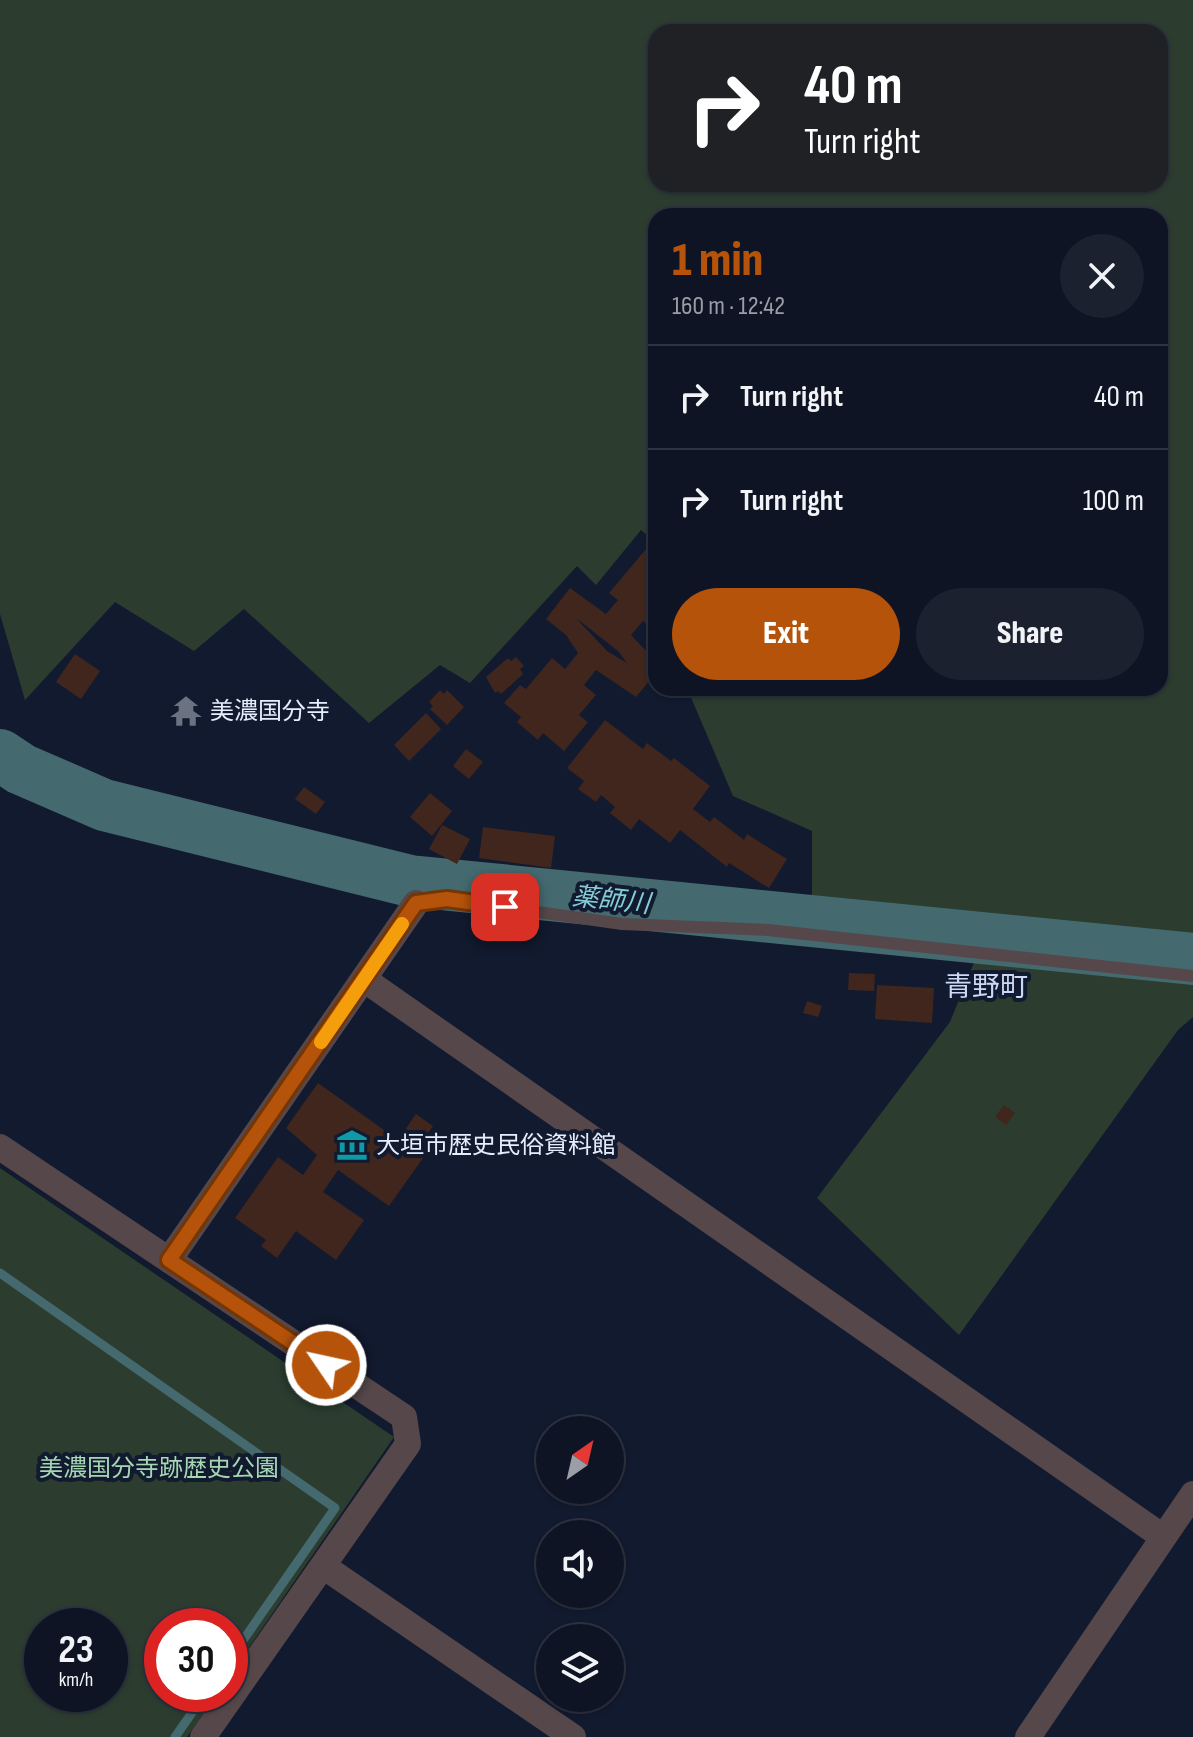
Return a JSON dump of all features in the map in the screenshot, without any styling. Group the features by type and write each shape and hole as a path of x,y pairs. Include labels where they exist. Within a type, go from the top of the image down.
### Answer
{"street":[{"path":"169,1260 416,903"},
{"path":"365,980 1163,1537"},
{"path":"0,1147 404,1417 408,1444 203,1737"},
{"path":"1028,1737 1193,1494"},
{"path":"323,1566 573,1737"}],"lane":[{"path":"416,903 447,899 622,924 768,930 1193,976"}],"green space":[{"path":"0,0 1193,0 1193,1017 1178,1030 959,1335 817,1198 950,1022 988,928 812,906 812,831 733,796 690,696 1168,696 1168,208 648,208 648,536 641,530 596,585 577,566 470,683 440,665 369,723 244,609 194,651 115,602 25,700 0,614"},
{"name":"美濃国分寺跡歴史公園","path":"0,1168 394,1437 248,1649 248,1608 144,1608 144,1712 204,1712 187,1737 0,1737"}],"building":[{"path":"646,549 648,625 643,621 631,635 648,653 648,683 636,697 596,670 584,685 596,695 579,715 588,722 564,751 543,733 538,740 517,722 521,717 504,703 520,685 526,689 552,658 565,669 578,653 566,635 546,619 570,588 606,614 618,600 609,593","holes":["576,618 618,651 627,663 607,651"]},
{"path":"75,654 100,671 81,699 56,682"},
{"path":"516,657 524,666 520,669 523,674 501,694 498,691 495,693 486,677 508,658 511,661"},
{"path":"440,690 444,694 447,690 464,707 447,725 430,709 433,706 429,702"},
{"path":"426,713 441,729 409,761 394,745"},
{"path":"605,720 643,749 647,743 671,761 674,758 710,786 693,809 710,822 714,817 744,840 747,834 787,859 769,888 729,863 727,867 680,830 670,843 639,819 631,830 610,813 615,807 601,795 596,802 578,789 584,781 567,768"},
{"path":"466,749 483,762 469,779 453,766"},
{"path":"304,787 325,802 316,814 295,799"},
{"path":"430,793 452,811 432,836 410,817"},
{"path":"442,825 470,839 457,864 429,849"},
{"path":"483,827 555,836 551,868 479,858"},
{"path":"849,973 875,974 874,991 848,990"},
{"path":"877,985 934,988 932,1023 875,1019"},
{"path":"807,1001 822,1006 818,1017 803,1013"},
{"path":"318,1083 398,1140 416,1114 433,1126 415,1152 423,1158 389,1206 338,1170 323,1192 364,1220 336,1260 296,1231 277,1258 261,1246 266,1240 235,1218 278,1157 303,1175 317,1155 286,1128"},
{"path":"1004,1105 1015,1113 1006,1125 995,1117"}],"waterway":[{"name":"薬師川","path":"0,755 21,769 104,805 410,881 1193,959"},
{"path":"0,1273 335,1508 248,1633"},
{"path":"175,1737 192,1712"}],"slow traffic":[{"path":"321,1042 402,924"}],"place":[{"name":"美濃国分寺","path":"186,711"},
{"name":"大垣市歴史民俗資料館","path":"352,1145"}],"district":[{"name":"青野町","path":"986,987"}],"route":[{"path":"326,1365 169,1260 416,903 447,899 505,907"}]}
